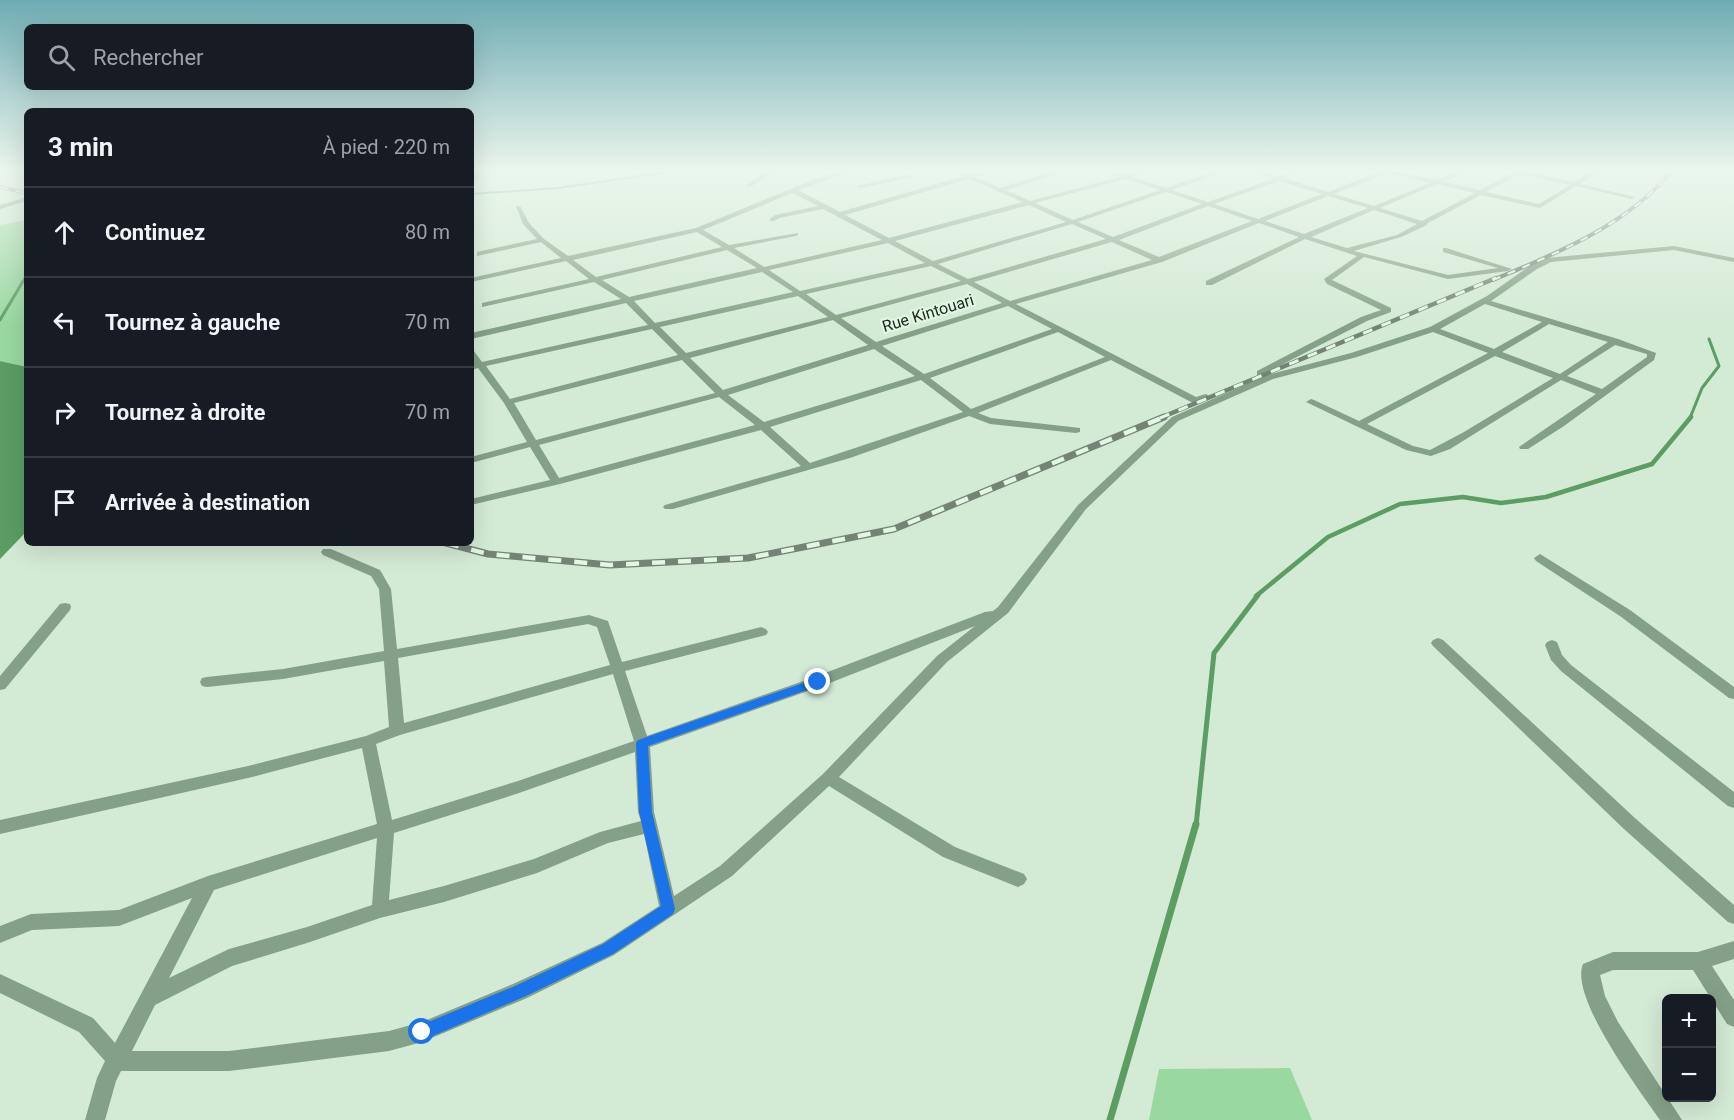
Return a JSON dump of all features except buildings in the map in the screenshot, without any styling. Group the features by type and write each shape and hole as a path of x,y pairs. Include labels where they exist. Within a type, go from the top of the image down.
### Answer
{"street":[{"path":"526,223 564,258 628,300 685,355 721,394 763,426 808,467"},
{"path":"474,279 698,230 717,223"},
{"path":"854,223 1196,401 1292,359 1364,319 1388,310 1328,279 1364,254"},
{"path":"474,335 765,270 955,223"},
{"path":"556,482 508,402 476,366 929,264 1068,223"},
{"path":"1075,223 1159,260"},
{"path":"508,402 968,282 1111,240 1157,223"},
{"name":"Rue Kintouari","path":"474,459 721,394 1010,303 1159,260 1253,223"},
{"path":"1265,223 1347,251 1448,277 1508,269 1446,250"},
{"path":"1209,283 1338,223"},
{"path":"1347,251 1400,236 1425,224"},
{"path":"698,230 799,292 874,346 922,376 977,417 990,421 1076,430"},
{"path":"485,305 715,252 728,247 796,234"},
{"path":"480,254 542,240"},
{"path":"0,983 86,1025 118,1061 229,1061 389,1041 422,1032 520,991 608,949 726,871 828,778 942,659 1003,610 1083,507 1175,419 1270,377 1354,355 1433,329 1549,260 1674,248 1734,260"},
{"path":"1483,301 1652,353 1651,358 1561,424 1524,447"},
{"path":"1360,423 1547,322"},
{"path":"474,501 556,482 763,426 922,376 1060,329"},
{"path":"1433,329 1603,393"},
{"path":"1311,402 1410,448 1431,453 1446,447 1534,396 1558,377 1615,341"},
{"path":"669,507 867,450 1112,357"},
{"path":"327,552 376,573 385,589 397,730"},
{"path":"1540,558 1625,614 1734,694"},
{"path":"0,685 65,607"},
{"path":"0,935 31,922 119,918 208,884 519,787 818,682 1003,610"},
{"path":"207,682 284,674 589,619 603,624 642,743 646,812 668,909"},
{"path":"0,827 248,772 368,741 397,730 618,668 761,632"},
{"path":"1438,643 1630,824 1734,916"},
{"path":"1552,645 1556,657 1566,668 1734,801"},
{"path":"368,741 386,829 380,910"},
{"path":"828,778 950,852 1018,879"},
{"path":"147,999 228,958 308,935 380,910 444,894 537,866 606,837 650,826"},
{"path":"96,1120 107,1078 118,1061 147,999 208,884"},
{"path":"1672,1120 1640,1075 1610,1023 1596,996 1590,970 1613,961 1698,961 1734,950"},
{"path":"1698,961 1734,1017"}],"shaded area":[{"path":"24,223 24,366 0,361 0,225"},
{"path":"0,361 24,366 24,534 0,559"},
{"path":"1290,1068 1312,1120 1149,1120 1159,1069"}],"waterway":[{"path":"0,320 24,280"},
{"path":"1690,418 1702,388 1719,366 1709,339"},
{"path":"1256,596 1328,537 1400,504 1463,497 1501,503 1546,497 1652,464 1691,417"},
{"path":"1196,826 1214,653 1258,595"},
{"path":"1110,1120 1196,824"}],"railway":[{"path":"1493,280 1566,248 1612,223"},
{"path":"1160,418 1496,278"},
{"path":"457,546 488,554 610,565 748,558 894,529 1164,417"}],"route":[{"path":"422,1032 520,991 608,949 668,909 646,812 642,743 818,682"}]}
